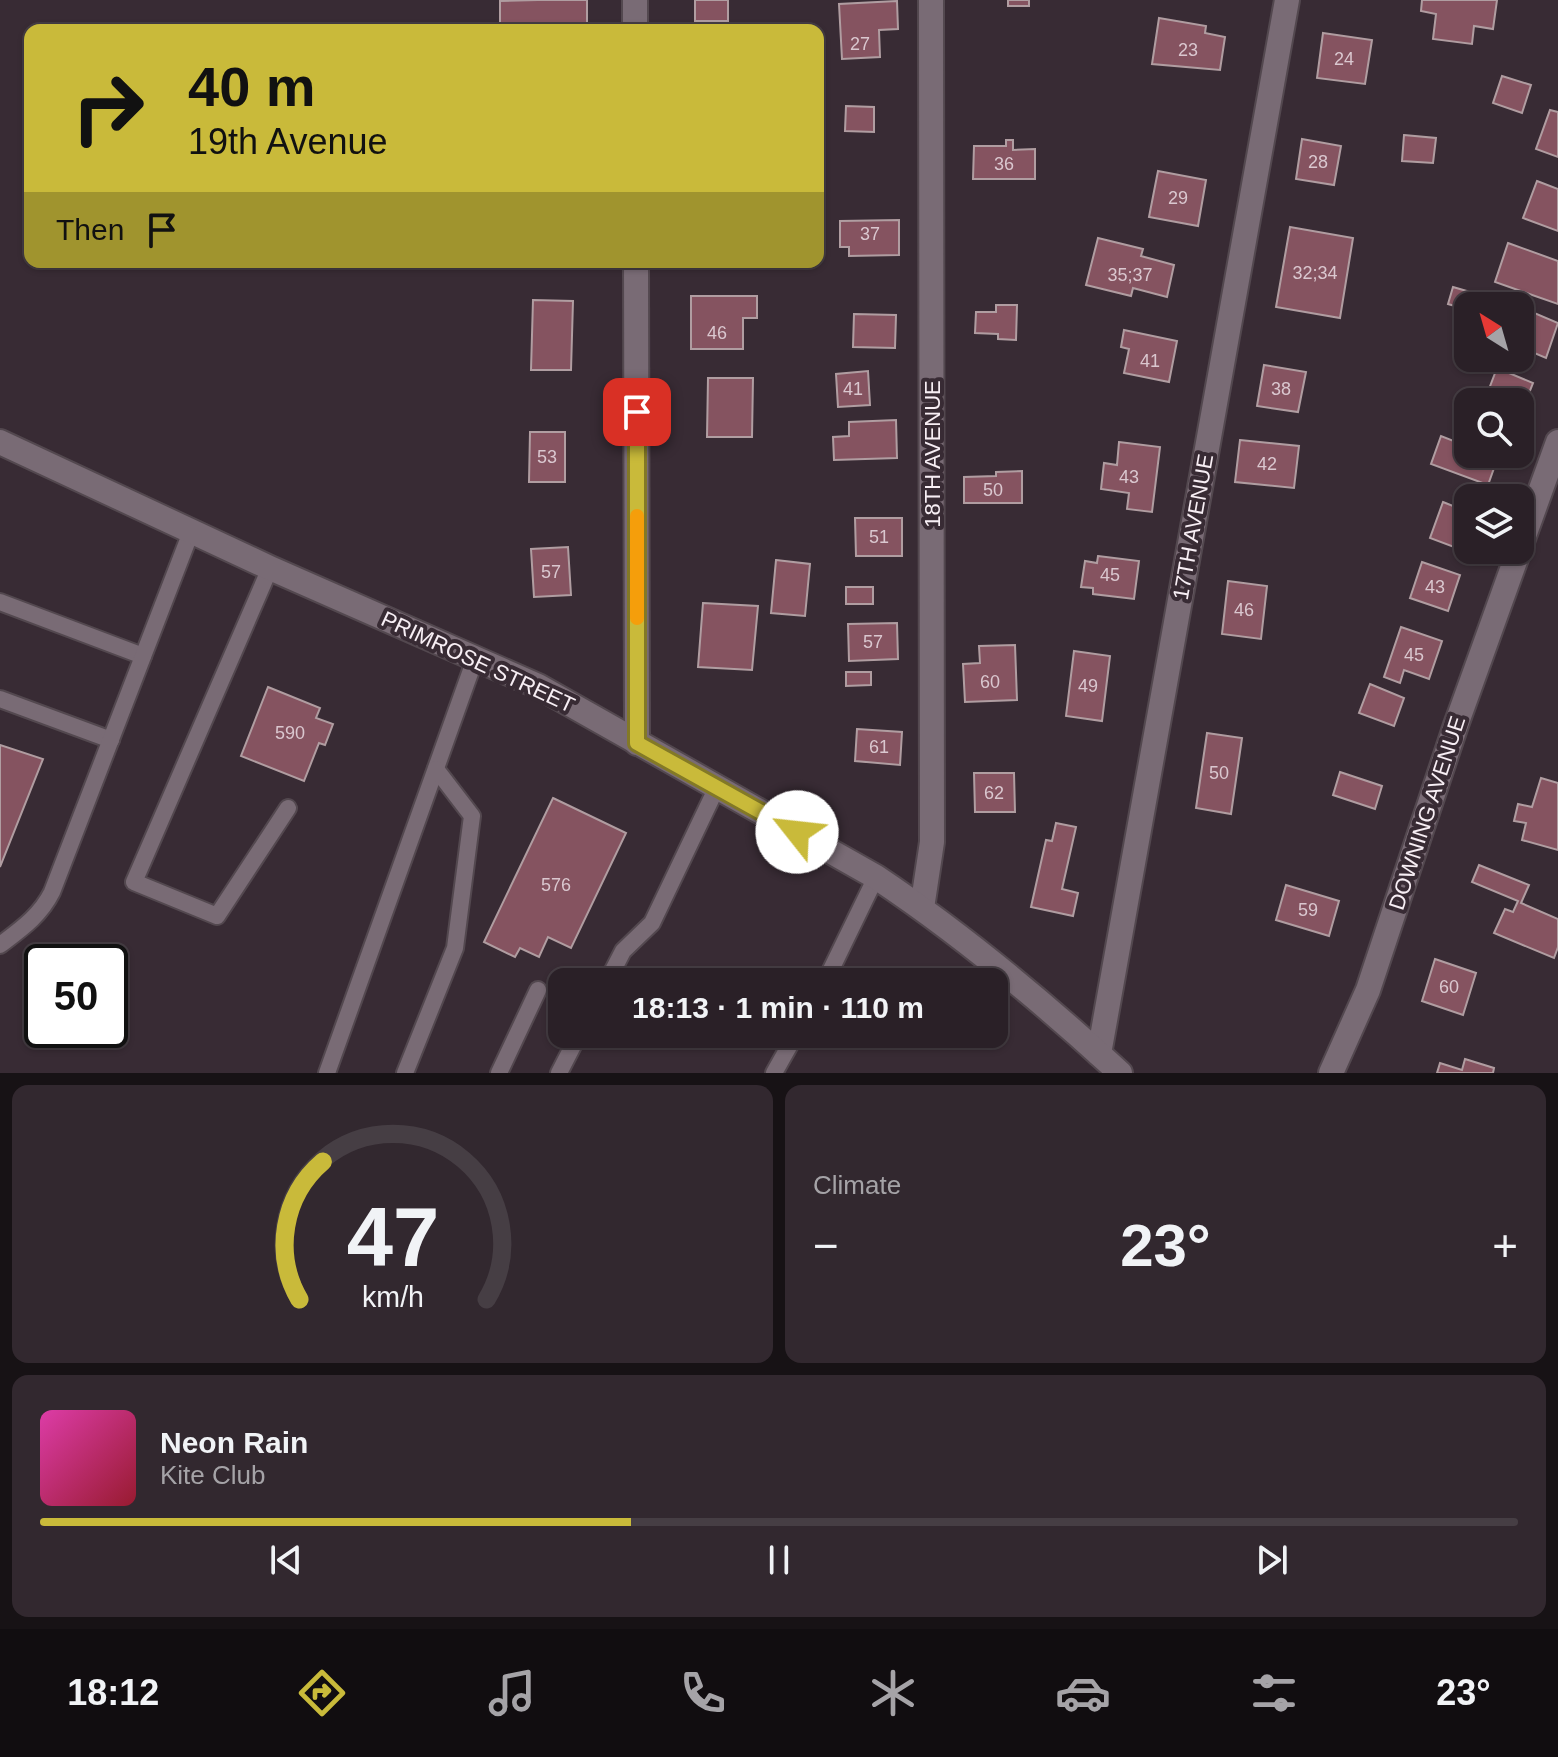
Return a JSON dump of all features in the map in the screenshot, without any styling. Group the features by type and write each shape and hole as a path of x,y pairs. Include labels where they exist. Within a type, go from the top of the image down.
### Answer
{"street":[{"path":"635,0 635,24"},
{"name":"18TH AVENUE","path":"922,908 932,842 931,0"},
{"name":"17TH AVENUE","path":"1099,1054 1287,0"},
{"path":"636,268 637,743"},
{"name":"PRIMROSE STREET","path":"0,442 270,568 538,686 876,877 985,957 1120,1073"},
{"name":"DOWNING AVENUE","path":"1534,510 1558,442"},
{"name":"DOWNING AVENUE","path":"1331,1073 1368,990 1456,725 1515,564"}],"lane":[{"path":"0,945 44,907 191,532"},
{"path":"270,568 134,882 217,916 288,808"},
{"path":"0,602 143,656"},
{"path":"327,1073 475,659"},
{"path":"0,699 111,740"},
{"path":"405,1073 455,948 472,816 436,769"},
{"path":"614,968 623,951 652,923 717,787"},
{"path":"832,968 876,877"},
{"path":"499,1073 538,990"},
{"path":"559,1073 572,1048"},
{"path":"774,1073 788,1048"}],"building":[{"path":"587,0 587,24 500,24 500,1"},
{"path":"695,0 728,0 728,21 695,21"},
{"path":"1008,0 1029,0 1029,6 1008,6"},
{"path":"1422,0 1497,0 1493,29 1474,26 1472,44 1433,39 1436,14 1421,11"},
{"path":"897,1 898,29 879,30 880,57 842,59 839,4"},
{"path":"1159,18 1206,26 1205,33 1225,37 1220,70 1152,64"},
{"path":"1323,33 1372,40 1365,84 1317,78"},
{"path":"1502,76 1531,85 1522,113 1493,103"},
{"path":"846,106 874,107 874,132 845,131"},
{"path":"1550,110 1558,112 1558,157 1536,149"},
{"path":"1404,135 1436,138 1433,163 1402,161"},
{"path":"1302,139 1341,146 1334,185 1296,179"},
{"path":"1006,140 1013,140 1013,150 1035,149 1035,179 973,179 974,146 1006,146"},
{"path":"1158,171 1206,180 1198,226 1149,217"},
{"path":"1537,181 1558,189 1558,231 1523,218"},
{"path":"899,220 899,255 849,256 849,247 840,247 840,221"},
{"path":"1290,227 1353,238 1340,318 1276,307"},
{"path":"1098,238 1143,249 1141,256 1174,265 1167,297 1133,288 1131,296 1086,285"},
{"path":"1508,243 1558,261 1558,304 1534,296 1534,292 1524,292 1495,282"},
{"path":"1453,287 1470,292 1454,292 1454,306 1448,304"},
{"path":"691,296 757,296 757,318 743,318 743,349 691,349"},
{"path":"533,300 573,301 571,370 531,370"},
{"path":"996,305 1017,305 1016,340 998,339 998,334 975,333 976,312 996,312"},
{"path":"1534,313 1558,323 1546,358 1534,353"},
{"path":"854,314 896,315 895,348 853,347"},
{"path":"1124,330 1177,341 1169,382 1124,373 1129,349 1121,347"},
{"path":"1264,365 1306,372 1298,412 1257,406"},
{"path":"868,371 870,405 838,407 836,374"},
{"path":"1495,372 1507,372 1533,383 1531,388 1489,388"},
{"path":"708,378 753,378 752,437 707,437"},
{"path":"896,420 897,458 834,460 833,437 849,436 849,422"},
{"path":"530,432 565,432 565,482 529,482"},
{"path":"1441,436 1454,441 1454,468 1494,468 1488,484 1431,464"},
{"path":"1240,440 1299,446 1294,488 1235,482"},
{"path":"1119,442 1160,447 1152,512 1127,509 1129,493 1101,489 1104,463 1117,465"},
{"path":"1022,471 1022,503 964,503 964,477"},
{"path":"1443,502 1454,506 1454,547 1430,538"},
{"path":"855,518 902,518 902,556 856,556"},
{"path":"568,547 571,595 534,597 531,549"},
{"path":"1098,556 1139,561 1134,599 1093,594 1093,588 1081,587 1085,561 1097,563"},
{"path":"776,560 810,564 805,616 771,613"},
{"path":"1422,562 1460,575 1448,611 1410,598"},
{"path":"1228,581 1267,586 1261,639 1222,634"},
{"path":"846,587 873,587 873,604 846,604"},
{"path":"703,603 758,606 752,670 698,667"},
{"path":"897,623 898,659 849,661 848,624"},
{"path":"1401,627 1442,641 1429,679 1404,670 1400,683 1384,677"},
{"path":"1015,645 1017,700 965,702 963,664 980,663 979,646"},
{"path":"1074,651 1110,656 1102,721 1066,716"},
{"path":"846,672 871,672 871,685 846,686"},
{"path":"1370,684 1404,698 1394,726 1359,713"},
{"path":"268,687 320,708 316,718 333,724 325,745 319,743 304,781 241,756"},
{"path":"857,729 902,732 900,765 855,761"},
{"path":"1207,733 1242,738 1231,814 1196,808"},
{"path":"0,745 43,759 0,867"},
{"path":"1340,772 1382,786 1375,809 1333,795"},
{"path":"974,773 1014,773 1015,812 975,812"},
{"path":"1541,778 1558,783 1558,850 1522,840 1526,823 1514,821 1518,804 1532,807"},
{"path":"553,798 626,833 571,948 548,937 539,957 520,948 515,957 484,942"},
{"path":"1056,823 1076,827 1062,889 1078,893 1073,916 1031,907 1046,840 1052,841"},
{"path":"1479,865 1529,885 1521,903 1558,919 1558,947 1554,958 1494,933 1505,909 1513,912 1518,901 1472,882"},
{"path":"1286,885 1339,901 1329,936 1276,920"},
{"path":"1435,959 1476,973 1463,1015 1422,1001"},
{"path":"1465,1059 1494,1068 1493,1073 1437,1073 1440,1063 1462,1070"}],"slow traffic":[{"path":"637,516 637,618"}],"route":[{"path":"637,412 637,743 797,832"}]}
